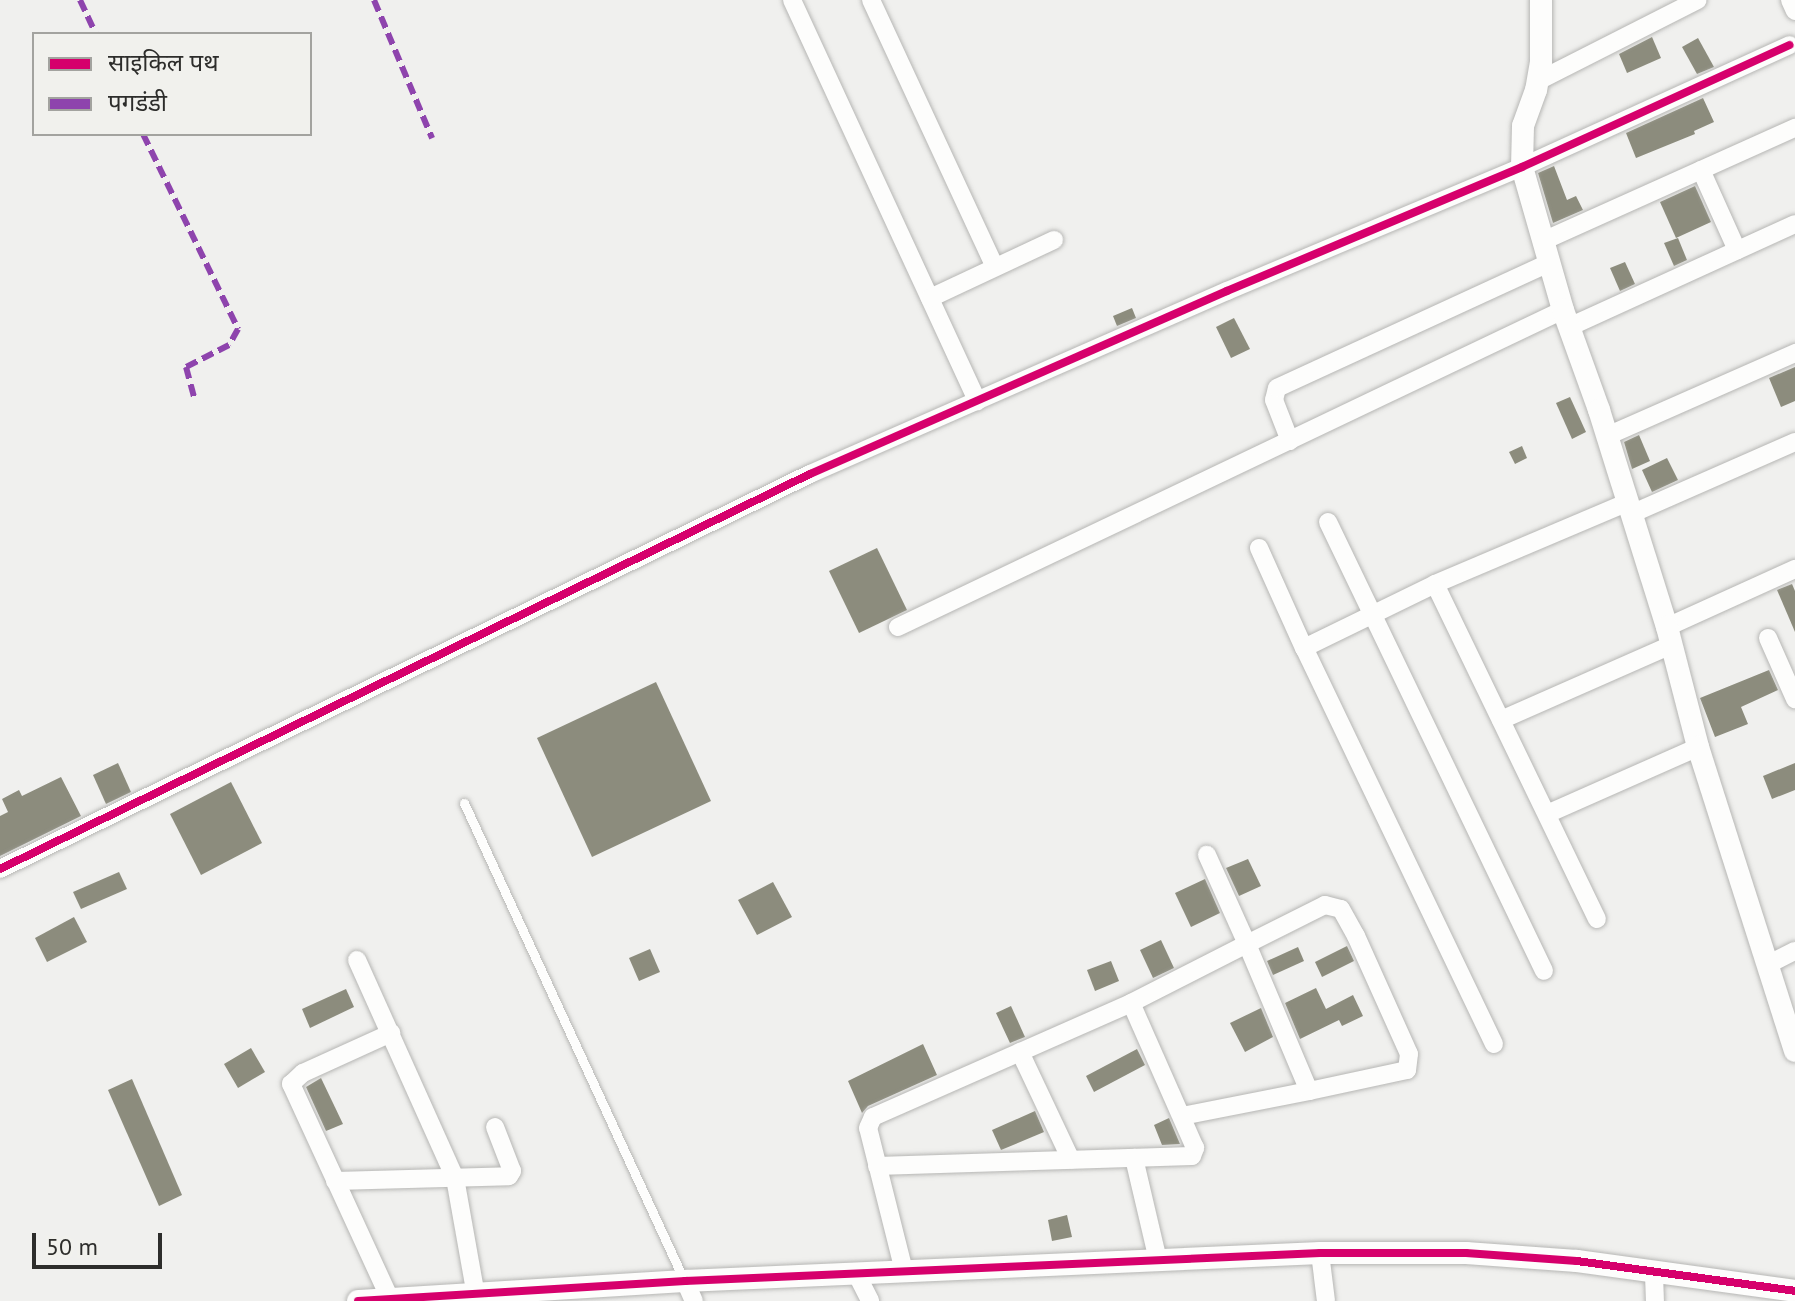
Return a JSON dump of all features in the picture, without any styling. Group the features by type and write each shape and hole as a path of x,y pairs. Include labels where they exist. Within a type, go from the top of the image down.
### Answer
{"street":[{"path":"792,0 977,401"},
{"path":"871,0 995,267"},
{"path":"1541,0 1538,81 1523,126 1522,167 1566,318 1607,436 1669,636 1698,747 1795,1051"},
{"path":"1538,81 1698,0"},
{"path":"1790,0 1795,11"},
{"path":"0,869 810,474 1793,47"},
{"path":"1543,241 1795,128"},
{"path":"1701,170 1737,250"},
{"path":"898,627 1290,441 1566,318 1795,224"},
{"path":"930,298 1054,240"},
{"path":"1290,441 1274,400 1277,388 1549,263"},
{"path":"1607,436 1795,353"},
{"path":"1304,648 1435,584 1795,442"},
{"path":"1328,522 1544,971"},
{"path":"1259,548 1494,1044"},
{"path":"1501,720 1795,569"},
{"path":"1435,584 1597,919"},
{"path":"1768,638 1795,699"},
{"path":"1547,814 1698,747"},
{"path":"1207,855 1309,1091"},
{"path":"904,1271 868,1128 873,1117 1131,1003 1325,905 1337,906 1356,936 1409,1054 1409,1067 1401,1074 1182,1116"},
{"path":"1769,964 1795,951"},
{"path":"357,960 455,1178 476,1297"},
{"path":"877,1166 1192,1156 1195,1148 1131,1003"},
{"path":"390,1299 291,1084 303,1073 391,1033"},
{"path":"1020,1052 1071,1160"},
{"path":"335,1181 511,1175 495,1127"},
{"path":"1134,1158 1158,1260"},
{"path":"1320,1253 1326,1301"},
{"path":"358,1301 689,1291 856,1273 1320,1253 1466,1253 1577,1261 1795,1291"},
{"path":"856,1273 870,1301"},
{"path":"1654,1274 1655,1301"}],"lane":[{"path":"464,803 689,1291"}],"building":[{"path":"1652,37 1661,58 1627,73 1619,54"},
{"path":"1698,38 1714,67 1697,74 1682,47"},
{"path":"1703,98 1714,122 1694,131 1695,134 1636,158 1626,133"},
{"path":"1554,166 1567,200 1576,196 1583,210 1553,223 1538,173"},
{"path":"1695,186 1711,222 1676,238 1660,202"},
{"path":"1678,238 1687,260 1674,266 1664,243"},
{"path":"1625,262 1635,284 1620,291 1610,268"},
{"path":"1132,308 1136,318 1117,326 1113,316"},
{"path":"1234,318 1250,349 1231,358 1216,327"},
{"path":"1795,367 1795,401 1781,407 1769,378"},
{"path":"1570,397 1586,432 1572,439 1556,403"},
{"path":"1639,435 1650,461 1632,469 1624,442"},
{"path":"1522,446 1527,458 1515,464 1509,452"},
{"path":"1667,458 1678,480 1652,492 1642,470"},
{"path":"877,548 907,610 859,633 829,571"},
{"path":"1792,584 1795,591 1795,632 1777,590"},
{"path":"1769,670 1778,690 1741,707 1748,724 1715,737 1700,698"},
{"path":"656,682 711,801 592,857 537,738"},
{"path":"118,763 131,792 106,804 93,775"},
{"path":"1795,763 1795,790 1772,799 1763,776"},
{"path":"61,777 81,816 0,856 0,816 8,812 2,799 19,790 22,796"},
{"path":"231,782 262,843 201,875 170,814"},
{"path":"1248,859 1261,886 1239,896 1226,868"},
{"path":"119,872 127,889 81,909 73,892"},
{"path":"1205,879 1220,913 1191,927 1175,893"},
{"path":"773,882 792,917 757,935 738,900"},
{"path":"74,917 87,942 47,962 35,938"},
{"path":"1161,940 1174,968 1153,978 1140,950"},
{"path":"1347,946 1354,961 1322,977 1315,962"},
{"path":"1298,947 1304,961 1273,975 1267,961"},
{"path":"650,949 660,972 639,981 629,958"},
{"path":"1111,961 1119,981 1095,991 1087,970"},
{"path":"1316,988 1326,1009 1353,995 1363,1016 1342,1026 1339,1020 1300,1039 1285,1003"},
{"path":"346,989 354,1007 310,1028 302,1009"},
{"path":"1011,1006 1025,1037 1010,1043 996,1013"},
{"path":"1261,1008 1273,1037 1245,1052 1230,1023"},
{"path":"923,1044 937,1075 868,1106 862,1113 848,1081"},
{"path":"251,1048 265,1072 238,1088 224,1064"},
{"path":"1137,1049 1145,1065 1094,1092 1086,1076"},
{"path":"321,1078 343,1124 326,1131 306,1087"},
{"path":"132,1079 182,1195 159,1206 108,1090"},
{"path":"1035,1111 1044,1132 1001,1150 992,1130"},
{"path":"1169,1118 1180,1144 1162,1145 1154,1125"},
{"path":"1067,1215 1072,1237 1052,1241 1048,1220"}],"marked path":[{"path":"80,0 95,32"},
{"path":"374,0 432,138"},
{"path":"144,136 238,329 229,345 186,367 194,397"}],"cycle path":[{"path":"0,869 810,474 1227,291 1522,167 1790,45"},
{"path":"358,1301 685,1281 1320,1253 1466,1253 1577,1261 1795,1291"}]}
